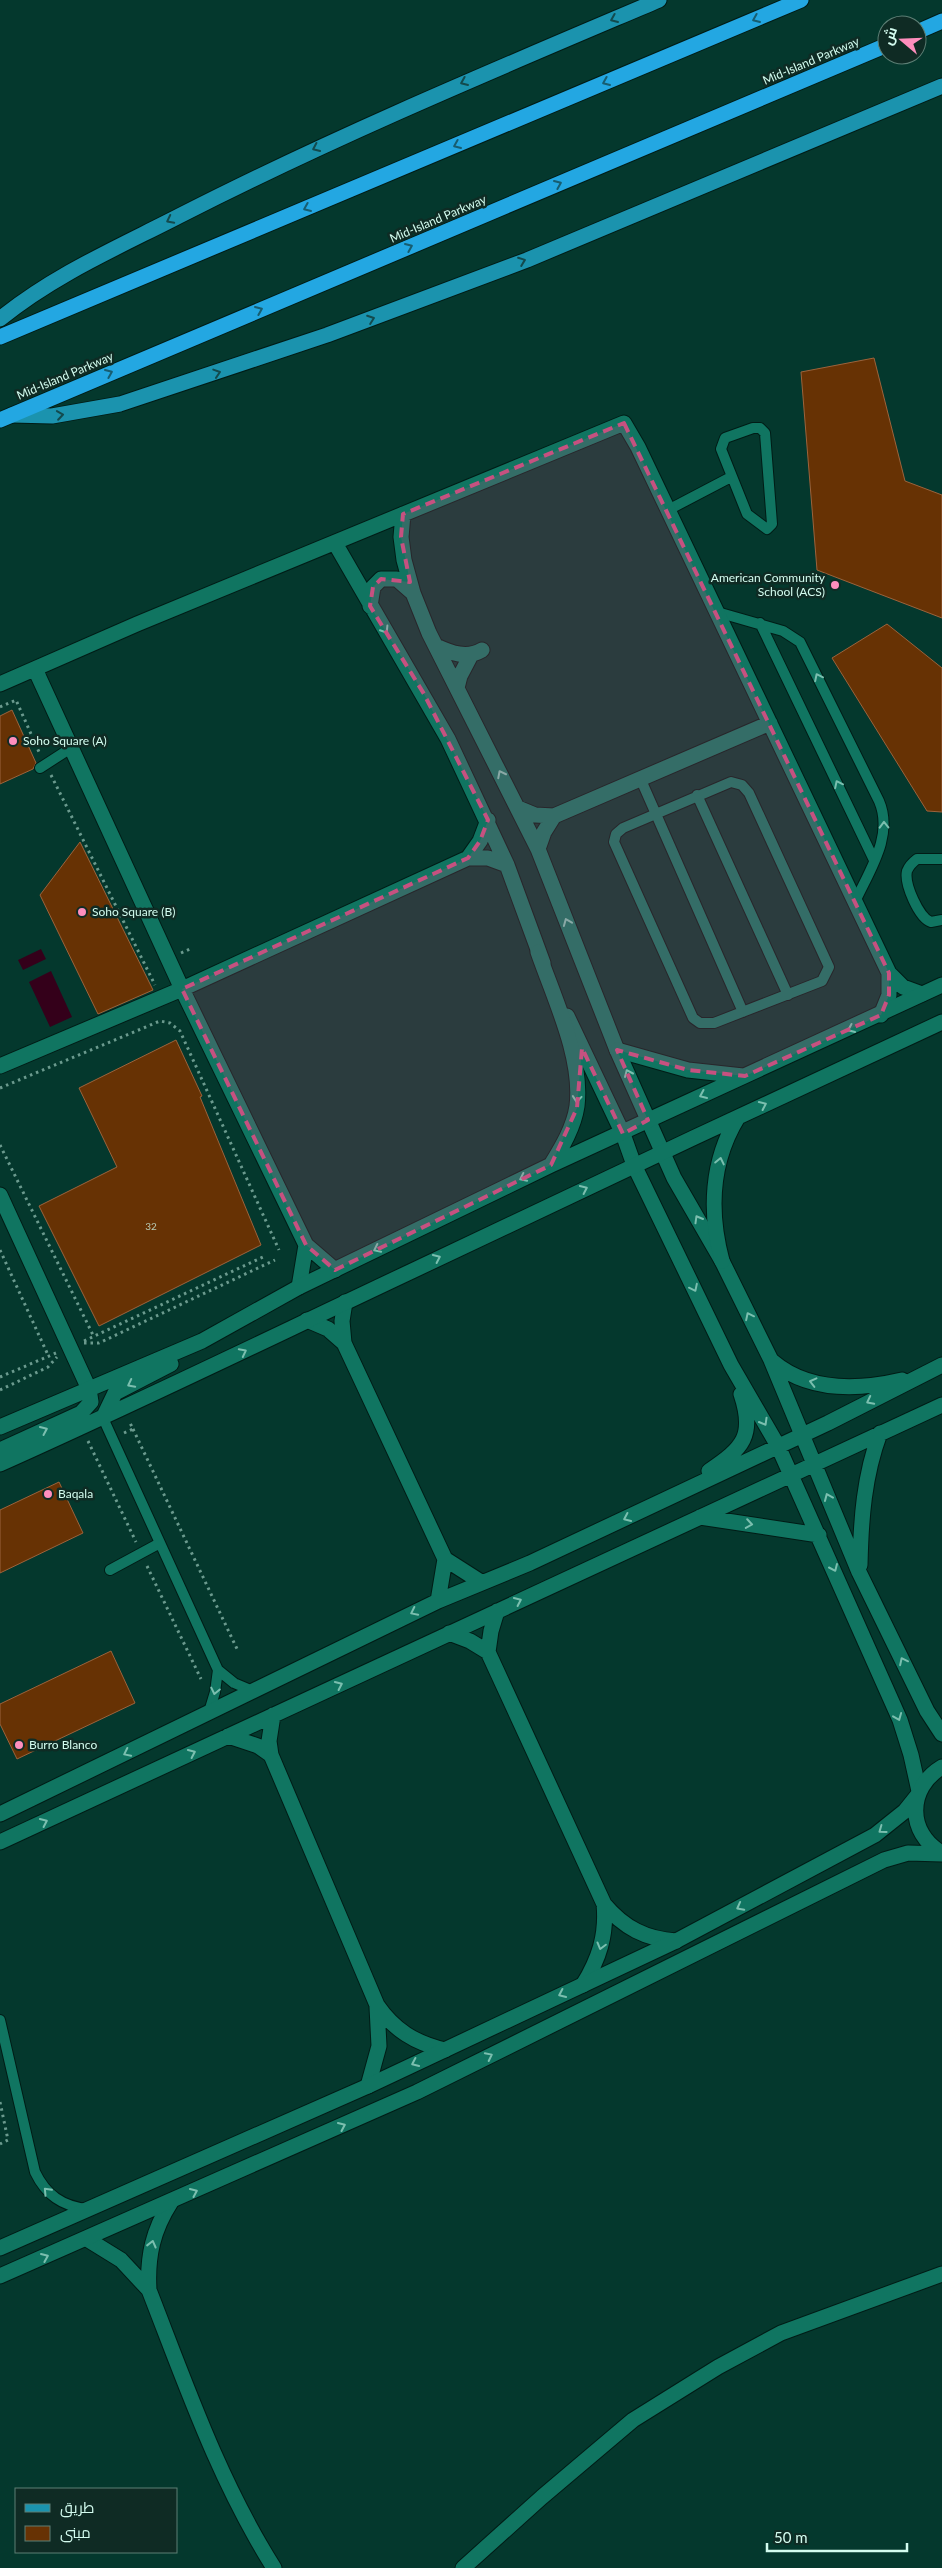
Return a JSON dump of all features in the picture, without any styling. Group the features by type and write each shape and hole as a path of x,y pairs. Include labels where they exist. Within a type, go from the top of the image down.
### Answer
{"highway":[{"path":"0,337 801,0"},
{"path":"927,28 942,21"},
{"name":"Mid-Island Parkway","path":"6,417 877,49"}],"main road":[{"path":"0,319 36,292 65,274 257,177 432,96 659,0"},
{"path":"6,417 52,416 120,404 327,335 527,260 942,86"}],"street":[{"path":"0,684 137,624 624,423 668,510 889,973 903,987 922,994"},
{"path":"403,514 402,545 413,593 436,646 538,850 617,1050 674,1178 722,1261 771,1360 859,1572 927,1711 942,1734"},
{"path":"335,543 370,606 424,694 488,820 507,865 538,952 577,1066 577,1108 571,1128 551,1165"},
{"path":"370,606 373,587 381,578 397,578 413,593"},
{"path":"436,646 458,654 476,652 460,676 457,688"},
{"path":"35,669 182,989 306,1246 335,1270"},
{"path":"518,808 535,815 554,816 770,723"},
{"path":"538,850 544,832 554,816"},
{"path":"468,858 480,841 488,820"},
{"path":"0,1066 182,989 468,858 488,858 507,865"},
{"path":"538,952 622,1134 634,1165 731,1364 778,1446 819,1535 900,1720 911,1755 918,1793 915,1813 919,1830 933,1848 942,1854"},
{"path":"881,1015 889,995 889,973"},
{"path":"0,1427 202,1341 299,1287 551,1165 881,1015 942,985"},
{"path":"0,1464 103,1418 634,1165 942,1022"},
{"path":"617,1050 688,1070 745,1076"},
{"path":"722,1261 714,1225 715,1187 725,1142 738,1117"},
{"path":"0,1196 90,1389 91,1402 81,1413 0,1450"},
{"path":"299,1287 306,1246"},
{"path":"345,1302 342,1321 344,1343 445,1559 481,1582"},
{"path":"307,1320 328,1329 344,1343"},
{"path":"103,1418 115,1393 184,1356 202,1341"},
{"path":"771,1360 793,1376 820,1384 844,1387 887,1383 936,1368"},
{"path":"671,1497 733,1454 745,1435 748,1422 746,1411 731,1364"},
{"path":"0,1814 438,1601 530,1563 778,1446 936,1368"},
{"path":"0,1842 942,1405"},
{"path":"859,1572 864,1492 873,1453 880,1434"},
{"path":"700,1516 819,1535"},
{"path":"438,1601 445,1559"},
{"path":"497,1611 491,1631 488,1652 604,1904 613,1915 636,1932 662,1940 676,1941"},
{"path":"449,1633 470,1641 488,1652"},
{"path":"273,1715 270,1735 271,1754 377,2005 394,2027 406,2035 418,2042 445,2050"},
{"path":"228,1736 250,1743 271,1754"},
{"path":"0,2248 368,2086 676,1941 875,1835 898,1817 932,1773 942,1767"},
{"path":"0,2276 417,2092 884,1860 908,1853 942,1854"},
{"path":"582,1985 591,1972 602,1946 604,1904"},
{"path":"368,2086 379,2046 377,2005"},
{"path":"171,2202 156,2229 151,2244 149,2290 215,2458 239,2506 274,2568"},
{"path":"87,2239 121,2260 149,2290"},
{"path":"463,2568 542,2497 633,2420 718,2367 781,2333 942,2274"}],"lane":[{"path":"753,428 760,428 765,433 772,524 770,528 765,528 747,514 731,477 722,449 723,442 729,436 753,428"},
{"path":"668,510 731,477"},
{"path":"717,612 760,623 790,634 800,642 879,801 885,828 874,860 855,902"},
{"path":"760,623 874,860"},
{"path":"43,766 71,748"},
{"path":"640,780 743,1012"},
{"path":"731,782 746,788 826,957 829,968 826,977 822,981 710,1024 700,1024 693,1018 614,846 614,838 619,830 698,795 731,782"},
{"path":"698,795 788,994"},
{"path":"942,859 917,859 910,866 907,877 920,915 931,922 942,920"},
{"path":"103,1418 218,1670 234,1684 253,1691"},
{"path":"110,1570 160,1543"},
{"path":"209,1712 215,1692 218,1670"},
{"path":"0,2020 35,2172 47,2191 55,2199 76,2208 90,2209"}],"path":[{"path":"0,707 16,700 43,766 159,992"},
{"path":"0,1088 160,1021 170,1023 180,1031 279,1250"},
{"path":"0,1145 94,1337"},
{"path":"0,1250 48,1355"},
{"path":"265,1256 79,1344 99,1343 275,1260"},
{"path":"0,1378 48,1355 61,1352 48,1367 0,1390"},
{"path":"133,1429 238,1651"},
{"path":"0,2102 8,2140 0,2144"}],"highlighted area":[{"path":"624,423 889,973 889,995 881,1015 745,1076 688,1070 617,1050 648,1120 623,1134 582,1048 577,1108 551,1165 335,1270 306,1245 182,989 468,858 480,841 488,820 424,694 370,606 373,587 381,579 410,582 401,537 403,514"}],"shaded area":[{"path":"41,949 46,959 23,970 18,960"},
{"path":"51,971 72,1017 50,1027 29,982"}],"building":[{"path":"874,358 905,481 942,495 942,618 817,570 801,372"},
{"path":"887,624 942,668 942,812 927,811 832,658"},
{"name":"Soho Square (A)","path":"12,710 36,763 33,769 0,784 0,716"},
{"name":"Soho Square (B)","path":"80,842 153,990 98,1014 40,895"},
{"path":"176,1040 202,1096 200,1097 261,1245 99,1326 39,1206 117,1167 79,1088"},
{"path":"59,1482 83,1533 0,1573 0,1510"},
{"path":"111,1651 135,1703 17,1759 0,1724 0,1704"}],"place":[{"name":"American Community School (ACS)","path":"835,585"},
{"name":"Soho Square (A)","path":"13,741"},
{"name":"Soho Square (B)","path":"82,912"},
{"name":"Baqala","path":"48,1494"},
{"name":"Burro Blanco","path":"19,1745"}]}
